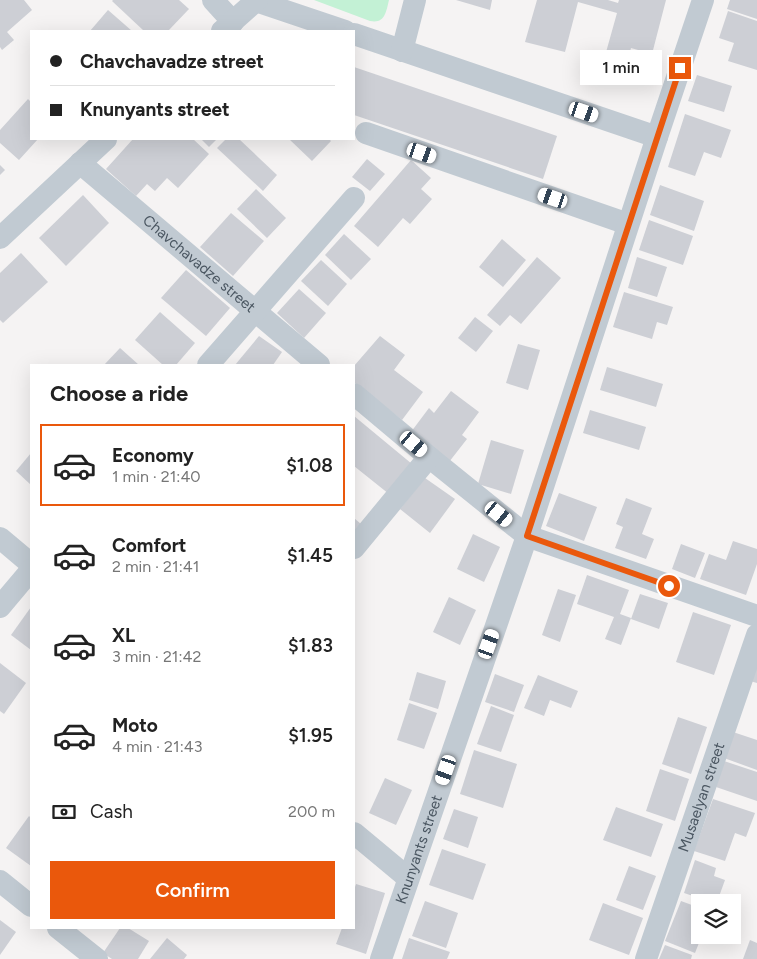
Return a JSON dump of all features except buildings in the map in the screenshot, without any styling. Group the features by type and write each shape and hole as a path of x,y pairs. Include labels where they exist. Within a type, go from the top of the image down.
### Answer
{"street":[{"path":"213,0 228,27 256,0 342,30"},
{"path":"402,51 415,0"},
{"name":"Knunyants street","path":"381,959 527,536 703,0"},
{"path":"355,34 657,137"},
{"path":"366,133 628,224"},
{"path":"0,238 105,140"},
{"name":"Chavchavadze street","path":"80,163 319,364"},
{"path":"209,364 354,198"},
{"path":"355,395 527,536 757,616"},
{"path":"355,547 429,457"},
{"path":"0,538 30,563"},
{"path":"0,606 30,571"},
{"name":"Musaelyan street","path":"646,959 757,635"},
{"path":"355,834 408,878"},
{"path":"0,881 30,905"},
{"path":"59,929 97,959"}],"green space":[{"path":"314,0 389,0 382,19 370,21"}],"route":[{"path":"669,586 527,536 680,68"}]}
